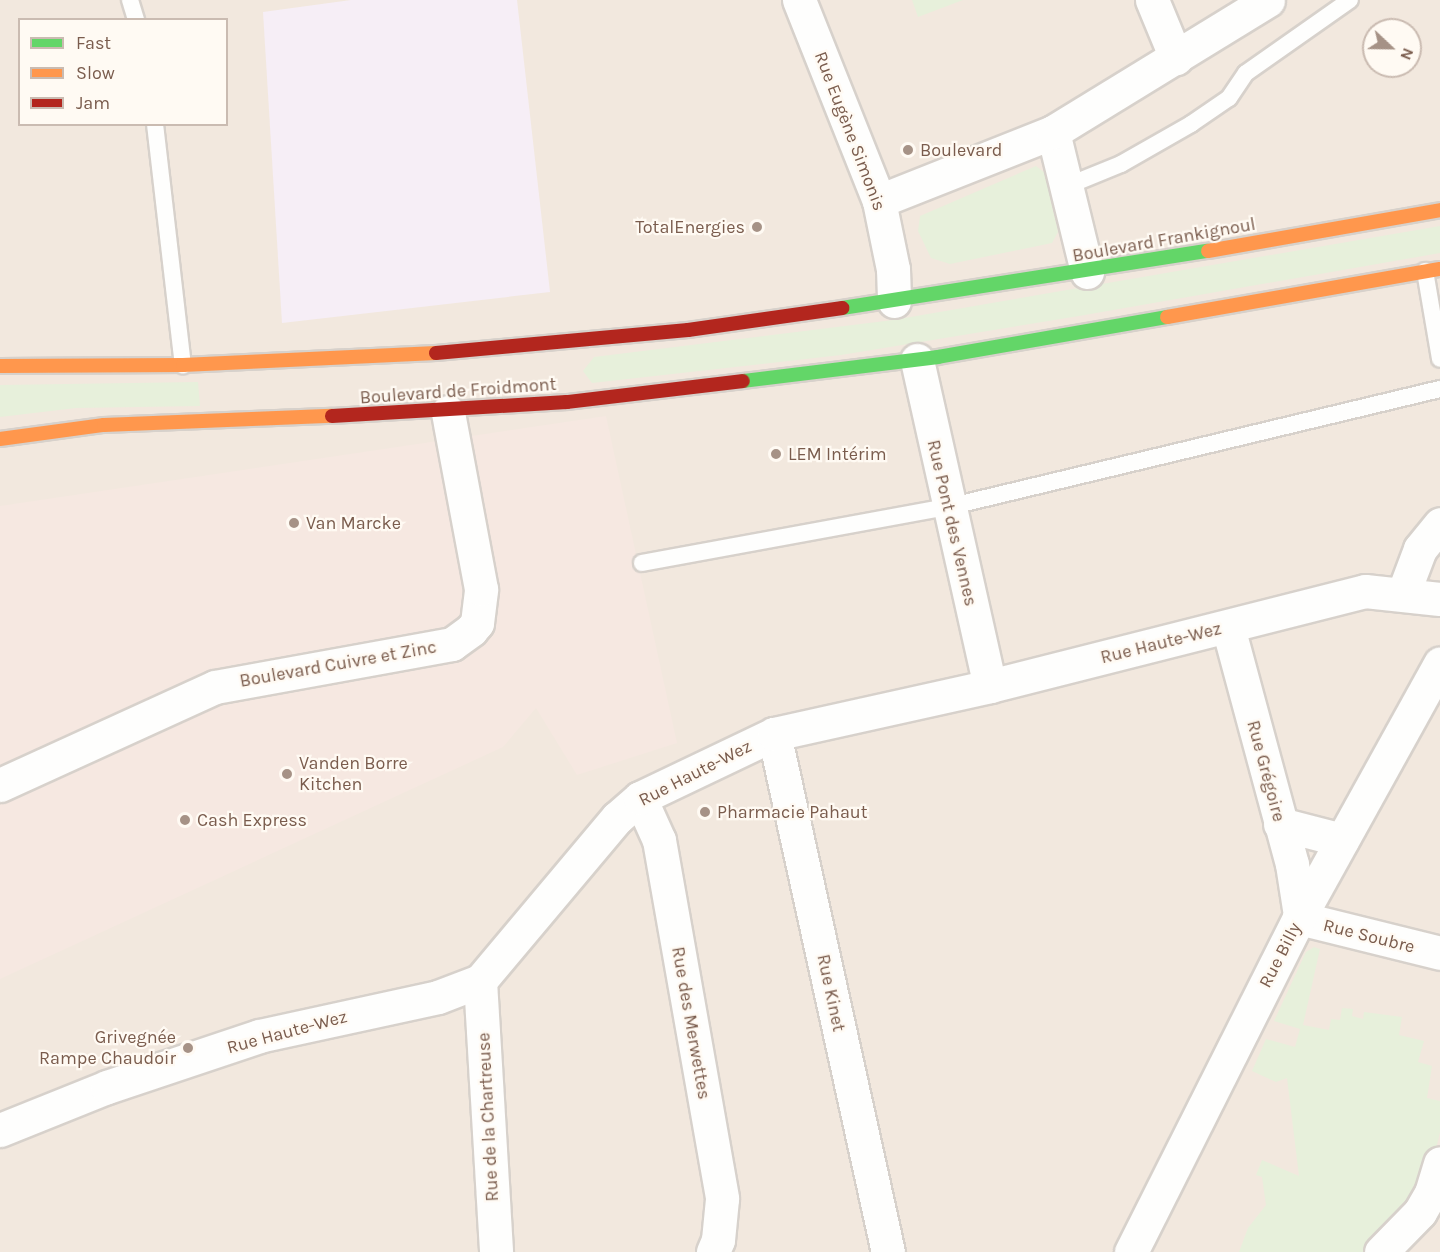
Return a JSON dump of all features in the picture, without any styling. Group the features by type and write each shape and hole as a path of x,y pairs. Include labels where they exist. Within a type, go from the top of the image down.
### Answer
{"main road":[{"name":"Boulevard Frankignoul","path":"894,301 1087,272 1440,210"},
{"path":"917,360 1432,270"},
{"path":"0,366 183,365 442,353 688,330 894,301"},
{"name":"Boulevard de Froidmont","path":"0,440 104,424 448,412 567,402 917,360"}],"street":[{"name":"Rue Eugène Simonis","path":"799,0 879,201 893,269 894,301"},
{"path":"1152,0 1176,58"},
{"path":"879,201 1053,132 1268,0"},
{"path":"1053,132 1087,272"},
{"name":"Rue Pont des Vennes","path":"917,360 948,507 990,686"},
{"name":"Boulevard Cuivre et Zinc","path":"0,785 184,697 215,687 452,644 471,630 477,623 480,589 448,412"},
{"path":"1403,594 1420,549 1440,524"},
{"name":"Rue Haute-Wez","path":"0,1130 107,1087 259,1036 438,997 480,981 617,818 639,798 774,734 990,686 1365,591 1440,599"},
{"name":"Rue Grégoire","path":"1228,627 1280,824 1300,917"},
{"name":"Rue Billy","path":"1131,1252 1300,917 1440,664"},
{"name":"Rue Kinet","path":"774,734 888,1252"},
{"name":"Rue des Merwettes","path":"639,798 659,840 722,1198 718,1240 713,1252"},
{"path":"1280,824 1342,840"},
{"name":"Rue Soubre","path":"1300,917 1440,953"},
{"name":"Rue de la Chartreuse","path":"480,981 496,1252"},
{"path":"1381,1252 1420,1212 1431,1193 1440,1163"}],"lane":[{"path":"130,0 135,18"},
{"path":"1067,186 1121,164 1191,124 1229,98 1246,73 1350,0"},
{"path":"156,126 183,365"},
{"path":"1432,270 1440,359"},
{"path":"642,563 948,507 1440,389"}],"shaded area":[{"path":"0,0 1440,0 1440,1252 0,1252"},
{"path":"351,0 517,0 550,292 282,323 263,12"},
{"path":"606,416 677,743 577,775 536,708 503,747 0,979 0,506"}],"green space":[{"path":"912,0 963,0 918,17"},
{"path":"1036,166 1045,173 1058,232 1052,243 950,264 931,258 918,231 920,216"},
{"path":"1440,226 1440,253 1079,316 841,355 592,383 583,371 594,357 893,320"},
{"path":"198,382 200,406 76,408 0,417 0,385"},
{"path":"1314,947 1320,949 1303,1025 1329,1030 1331,1019 1340,1020 1342,1008 1353,1009 1352,1016 1363,1019 1364,1012 1402,1017 1399,1035 1424,1041 1418,1062 1432,1066 1427,1098 1440,1101 1440,1132 1429,1178 1366,1252 1239,1252 1248,1228 1266,1205 1262,1177 1256,1175 1262,1160 1299,1176 1287,1078 1276,1082 1252,1071 1266,1039 1295,1047 1300,1029 1274,1021 1306,952"}],"traffic: fast":[{"path":"842,308 1208,251"},
{"path":"743,381 938,357 1167,317"}],"traffic: slow":[{"path":"1208,251 1440,210"},
{"path":"1167,317 1440,269"},
{"path":"0,366 183,365 436,353"},
{"path":"0,439 104,425 332,416"}],"traffic: jam":[{"path":"436,353 688,330 842,308"},
{"path":"332,416 567,402 743,381"}],"place":[{"name":"Boulevard","path":"908,150"},
{"name":"TotalEnergies","path":"757,227"},
{"name":"LEM Intérim","path":"776,454"},
{"name":"Van Marcke","path":"294,523"},
{"name":"Vanden Borre Kitchen","path":"287,774"},
{"name":"Pharmacie Pahaut","path":"705,812"},
{"name":"Cash Express","path":"185,820"},
{"name":"Grivegnée Rampe Chaudoir","path":"188,1048"}]}
